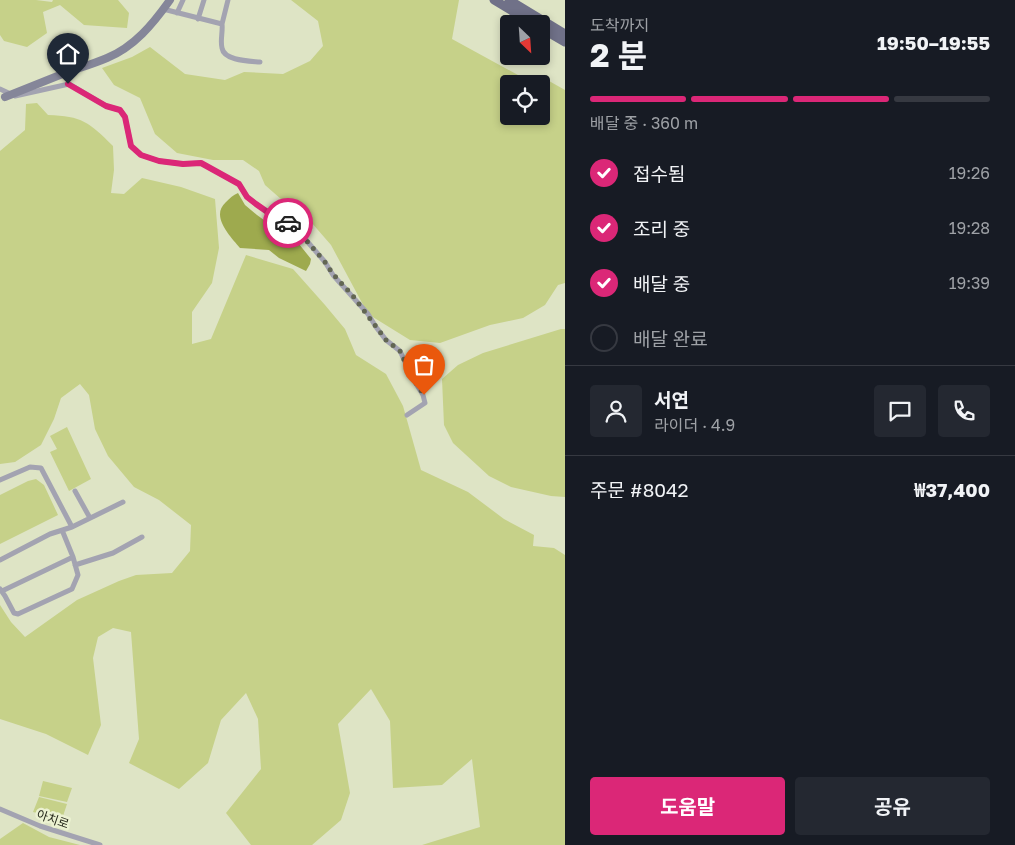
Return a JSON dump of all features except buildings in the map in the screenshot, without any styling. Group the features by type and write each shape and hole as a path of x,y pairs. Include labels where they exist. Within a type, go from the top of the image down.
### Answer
{"main road":[{"path":"2,99 108,58 135,41 156,19 170,0"},
{"path":"494,0 519,15"},
{"path":"509,0 565,34"},
{"path":"550,33 565,42"}],"street":[{"path":"177,13 183,0"},
{"path":"198,19 204,0"},
{"path":"229,1 222,24 221,47 224,53 233,58 260,62"},
{"path":"163,9 222,24"},
{"path":"0,90 15,96 68,84 106,106 120,110 125,117 131,146 141,155 159,161 183,164 201,163 239,184 247,197 276,218 287,222 325,262 368,314 386,340 400,351 412,377 424,395 425,403 407,415"},
{"path":"0,480 30,467 41,468 72,527"},
{"path":"75,491 90,518"},
{"path":"0,560 50,534 72,527 123,502"},
{"path":"62,530 73,557 78,576 72,589 18,614 14,613 1,590 73,557"},
{"path":"75,565 113,553 142,537"},
{"name":"아치로","path":"0,809 40,826 100,845"}],"shaded area":[{"path":"0,0 52,2 53,0 118,0 129,13 127,28 84,25 60,5 43,12 47,33 27,47 4,41 0,35"},
{"path":"291,0 459,0 452,39 518,75 500,75 500,125 550,125 550,82 565,90 565,283 558,285 545,305 523,318 490,325 440,343 410,340 368,314 331,245 311,222 265,185 259,171 243,160 213,160 177,153 155,134 140,98 114,85 102,68 132,57 150,47 185,74 225,80 244,72 283,74 310,61 323,46 318,21"},
{"path":"37,103 48,115 69,117 84,122 98,131 113,146 114,170 111,193 124,194 142,178 181,187 215,199 219,248 212,283 192,312 192,344 211,339 246,255 293,269 345,329 356,355 386,374 403,406 421,470 468,492 504,519 534,535 533,546 554,548 565,555 565,845 422,845 480,827 472,759 442,785 393,788 390,721 371,689 338,724 350,793 341,820 312,845 251,845 226,813 261,769 258,719 246,693 221,720 208,763 179,789 129,763 139,739 131,632 113,628 98,637 93,658 101,725 88,755 46,734 0,719 0,605 11,622 25,637 77,600 119,581 136,575 172,573 190,551 191,525 159,500 134,487 108,456 95,429 89,395 80,384 61,398 54,419 41,445 15,462 0,464 0,151 25,130 26,104"},
{"path":"238,193 245,205 257,215 279,231 295,239 311,259 306,271 279,258 269,250 240,248 231,238 223,226 220,213 226,202"},
{"path":"565,329 565,497 551,496 511,487 489,476 453,443 444,425 442,379 458,365 483,353"},
{"path":"67,427 91,479 69,491 50,452 57,449 50,436"},
{"path":"36,479 44,485 58,515 0,544 0,495"},
{"path":"43,781 72,788 67,802 39,796"},
{"path":"39,797 67,804 62,819 33,812"},
{"path":"23,823 49,837 80,845 0,845 0,839"}],"way so far":[{"path":"288,223 325,262 368,314 386,340 404,356 412,377 424,395"}],"route":[{"path":"68,84 106,106 120,110 125,117 131,146 141,155 159,161 183,164 201,163 239,184 247,197 276,218 288,223"}]}
